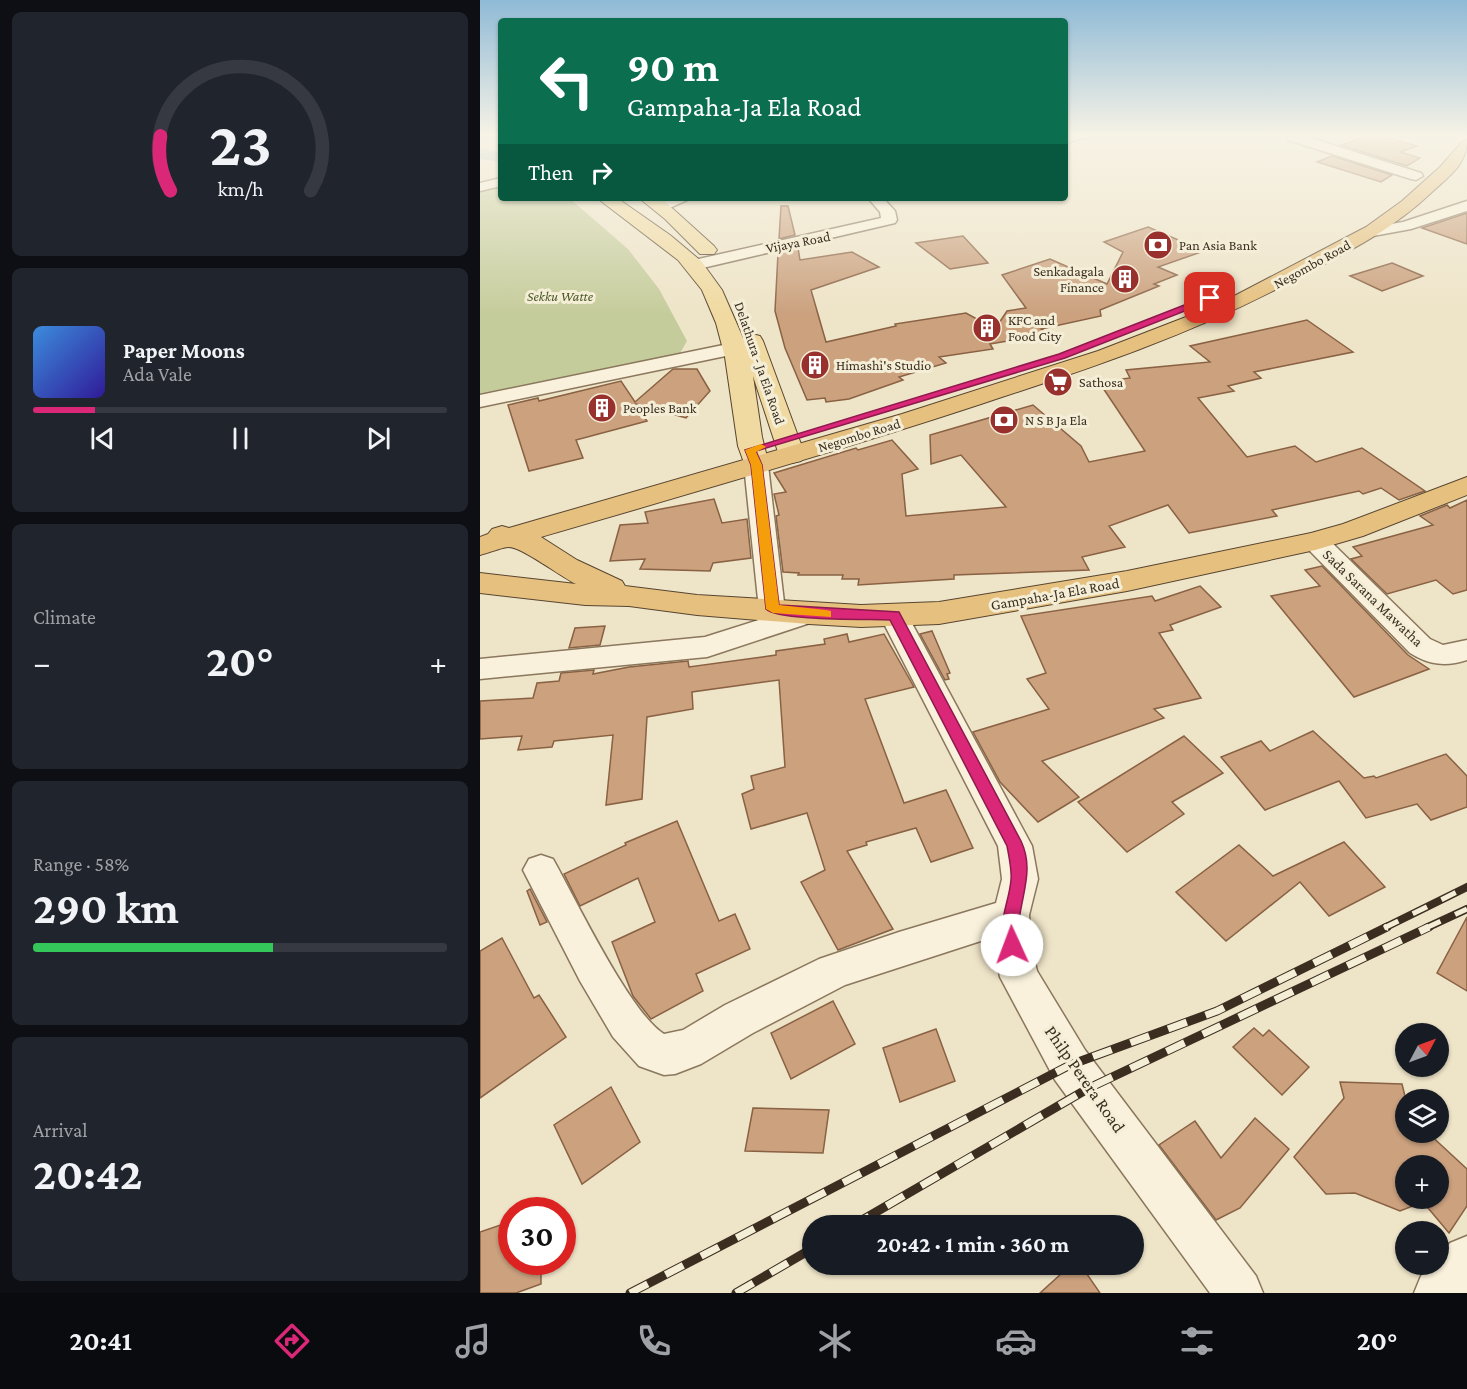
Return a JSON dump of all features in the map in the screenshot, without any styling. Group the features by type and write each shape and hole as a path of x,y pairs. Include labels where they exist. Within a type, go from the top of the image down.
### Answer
{"highway":[{"name":"Negombo Road","path":"789,447 1062,356 1170,316 1251,280 1348,228 1396,194"},
{"name":"Negombo Road","path":"480,527 753,458 1106,356 1234,304 1373,231 1420,194"},
{"name":"Negombo Road","path":"480,546 616,508 753,458"},
{"name":"Gampaha-Ja Ela Road","path":"480,583 585,595 629,596 697,605 773,609 809,614 894,616 991,606 1127,581 1315,541 1353,530 1467,485"},
{"path":"580,575 576,558 581,543 594,526 616,508"},
{"path":"480,534 511,537"},
{"name":"Gampaha-Ja Ela Road","path":"511,537 534,545 580,575 629,596"}],"main road":[{"name":"Delathura - Ja Ela Road","path":"610,201 704,262 719,304 743,387 753,458"},
{"name":"Delathura - Ja Ela Road","path":"656,202 704,262 737,293 789,447"}],"street":[{"name":"Vijaya Road","path":"704,262 863,229 889,220 887,211 878,201"},
{"path":"1373,231 1405,226 1467,206"},
{"path":"480,401 733,349"},
{"path":"753,458 773,609"},
{"name":"Sada Sarana Mawatha","path":"1315,541 1420,646 1434,655 1449,657 1467,650"},
{"path":"480,669 707,647 809,614"},
{"name":"Philp Perera Road","path":"894,616 1015,846 1020,879 1011,915 1012,945 1019,977 1070,1065 1239,1293"},
{"path":"542,870 603,984 634,1034 652,1052 679,1054 729,1023 831,973 947,933 1011,915"},
{"path":"1438,1293 1467,1260"}],"green space":[{"name":"Sekku Watte","path":"480,194 498,194 498,201 572,201 628,249 659,289 687,341 679,355 480,395"}],"building":[{"path":"781,206 788,206 795,235 779,239"},
{"path":"1467,213 1467,244 1422,228"},
{"path":"1148,227 1204,251 1158,267 1177,275 1154,284 1159,286 1100,310 1101,316 1041,329 1049,334 990,344 993,349 939,357 946,363 899,377 903,380 849,399 826,402 825,398 807,400 785,348 775,311 778,253 798,248 800,260 852,252 879,267 811,290 826,342 896,326 895,324 966,313 995,329 1007,311 1026,308 1002,275 1050,259 1107,284 1123,252 1104,242"},
{"path":"963,236 988,263 950,269 916,243"},
{"path":"1392,263 1423,276 1382,291 1350,276"},
{"path":"1307,320 1353,352 1254,372 1261,378 1228,386 1234,391 1198,398 1247,457 1295,446 1316,462 1362,448 1425,491 1399,500 1381,488 1363,494 1359,491 1272,510 1277,516 1189,533 1168,505 1109,526 1125,547 1082,557 1089,570 954,575 954,579 858,585 859,579 842,579 843,575 798,575 799,573 783,572 776,516 779,515 774,494 786,492 774,473 856,448 858,450 892,440 918,469 902,474 906,516 1006,507 961,455 931,464 930,435 1033,405 1081,446 1089,462 1145,451 1099,382 1130,378 1126,370 1210,362 1190,346"},
{"path":"673,369 697,369 710,391 686,418 636,404 647,421 576,440 583,458 529,471 508,405 538,398 539,401 621,381 635,402"},
{"path":"714,499 722,523 747,519 751,558 713,563 710,571 640,569 645,559 610,561 620,525 648,523 645,512"},
{"path":"1467,500 1467,590 1453,594 1436,580 1387,594 1351,559 1362,556 1353,547 1433,525 1420,516 1447,505 1450,508"},
{"path":"1322,566 1408,655 1429,669 1354,697 1271,596 1320,586 1305,570"},
{"path":"1200,586 1221,607 1170,625 1173,630 1159,633 1201,698 1154,709 1164,718 1042,761 1079,797 1038,822 1000,782 973,732 1049,709 1027,679 1046,673 1021,616 1152,596 1155,601"},
{"path":"605,626 600,645 569,648 575,628"},
{"path":"932,631 950,673 947,674 949,679 945,680 920,634"},
{"path":"847,634 849,642 884,634 914,687 865,699 904,803 946,790 973,848 931,862 916,828 866,842 867,845 847,851 893,929 838,950 801,882 825,870 807,813 751,829 742,794 754,789 751,776 785,767 779,680 692,692 693,709 647,717 642,799 606,805 613,735 554,741 552,747 518,750 522,736 480,739 480,701 533,698 537,683 559,681 561,673 594,670 593,674 629,667 688,661 689,667 776,655 776,651 825,644 824,639"},
{"path":"1313,731 1364,778 1374,776 1376,778 1446,754 1467,776 1467,807 1431,820 1417,804 1366,818 1339,781 1265,810 1221,757 1261,741 1270,751"},
{"path":"1184,736 1223,773 1172,802 1184,814 1127,852 1078,802"},
{"path":"677,821 719,921 735,914 750,949 696,974 703,991 651,1019 633,996 612,942 655,922 638,878 580,906 564,874 626,845 625,843"},
{"path":"1344,842 1385,887 1329,916 1300,882 1226,941 1176,892 1239,845 1273,876"},
{"path":"530,889 547,922 540,925 527,891"},
{"path":"1467,917 1467,991 1437,973"},
{"path":"502,938 534,998 539,995 566,1037 480,1098 480,951"},
{"path":"833,1001 855,1044 791,1079 771,1033"},
{"path":"1254,1028 1263,1036 1269,1030 1309,1067 1282,1095 1233,1047"},
{"path":"936,1029 955,1081 900,1102 883,1048"},
{"path":"1340,1082 1402,1084 1403,1089 1395,1089 1395,1143 1439,1143 1467,1169 1467,1206 1449,1233 1449,1221 1439,1221 1429,1209 1449,1209 1449,1155 1395,1155 1395,1209 1355,1193 1326,1194 1294,1157 1344,1098"},
{"path":"611,1087 640,1142 582,1184 554,1125"},
{"path":"753,1108 829,1110 823,1153 745,1151"},
{"path":"1255,1118 1289,1149 1240,1208 1216,1220 1159,1145 1195,1121 1221,1158"},
{"path":"498,1226 498,1275 541,1275 541,1284 516,1293 480,1293 480,1232"},
{"path":"1060,1275 1088,1275 1100,1293 1040,1293"}],"railway":[{"path":"1384,928 1467,887"},
{"path":"1426,928 1467,909"},
{"path":"630,1293 1070,1065 1217,1011 1387,927"},
{"path":"871,1215 1089,1088 1429,927"},
{"path":"736,1293 802,1254"}],"slow traffic":[{"path":"761,447 750,450 756,465 773,609 826,614"}],"place":[{"name":"Pan Asia Bank","path":"1158,245"},
{"name":"Senkadagala Finance","path":"1125,279"},
{"name":"KFC and Food City","path":"987,328"},
{"name":"Himashi's Studio","path":"815,365"},
{"name":"Sathosa","path":"1058,382"},
{"name":"Peoples Bank","path":"602,408"},
{"name":"N S B Ja Ela","path":"1004,420"}],"route":[{"path":"1012,945 1011,915 1020,879 1015,846 894,616 809,614 773,609 756,465 750,450 1062,356 1170,316 1210,298"}]}
